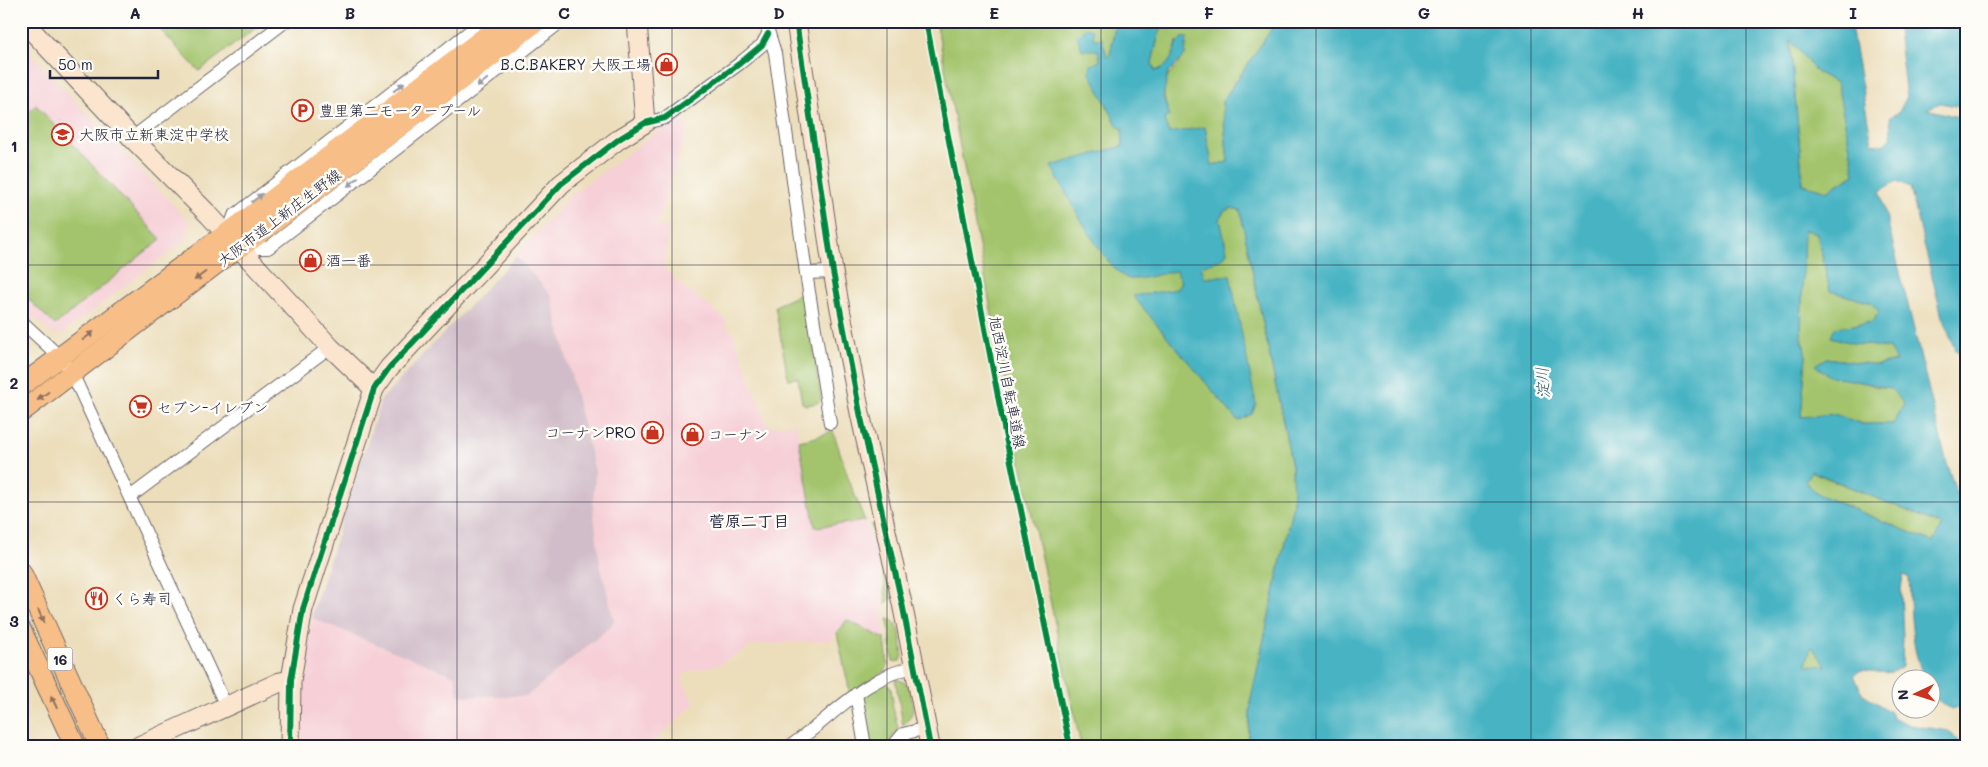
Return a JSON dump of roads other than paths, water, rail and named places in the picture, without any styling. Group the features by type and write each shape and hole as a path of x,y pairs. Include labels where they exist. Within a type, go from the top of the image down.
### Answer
{"main road":[{"name":"大阪市道上新庄生野線","path":"21,386 60,357 233,241 506,21"},
{"name":"大阪市道上新庄生野線","path":"491,34 536,21"},
{"name":"大阪市道上新庄生野線","path":"21,412 221,260 233,241"},
{"name":"16","path":"21,572 100,746"},
{"name":"16","path":"21,630 75,746"}],"street":[{"path":"24,21 132,138 233,241 330,347 374,389"},
{"path":"132,138 286,21"},
{"path":"233,241 268,248 562,21"},
{"path":"636,21 645,123"},
{"path":"796,21 833,272 860,413 903,608 928,737 903,734 893,746"},
{"path":"290,746 292,680 305,602 374,389 389,368 561,184 619,139 645,123 665,118 739,64 762,45 767,28"},
{"path":"767,28 776,53 806,273 830,423"},
{"path":"233,241 234,216 491,34"},
{"path":"806,273 833,272"},
{"path":"21,321 60,357 72,373 226,706"},
{"path":"130,498 330,347"},
{"path":"790,746 878,679 896,671 914,667"},
{"path":"139,746 280,682 292,680"},
{"path":"856,694 865,746"}],"water":[{"name":"淀川","path":"1116,21 1162,21 1152,63 1155,71 1163,68 1168,63 1179,41 1187,37 1185,55 1168,73 1163,97 1170,116 1164,119 1169,133 1205,127 1212,165 1228,162 1222,102 1277,21 1850,21 1872,143 1884,145 1891,136 1890,117 1899,112 1906,98 1897,21 1967,21 1967,108 1940,103 1927,109 1967,121 1967,353 1956,352 1942,317 1910,187 1897,181 1880,191 1947,464 1967,527 1967,705 1951,710 1940,702 1940,670 1921,670 1916,655 1912,630 1909,577 1903,575 1901,589 1902,667 1897,670 1890,670 1888,673 1861,670 1854,675 1862,693 1890,712 1890,720 1899,720 1910,725 1949,731 1962,746 1248,746 1251,699 1293,504 1292,466 1240,210 1232,208 1224,211 1220,219 1227,252 1223,259 1201,266 1204,278 1230,275 1256,404 1252,414 1238,421 1133,296 1177,289 1181,282 1176,271 1135,279 1130,279 1121,274 1099,248 1075,210 1051,166 1123,146 1122,128 1118,127 1089,71 1091,65 1100,61 1098,50 1082,50 1077,36 1086,27 1093,30 1093,38 1102,38 1107,56 1110,55","holes":["1790,40 1816,72 1837,83 1855,174 1827,191 1803,184","1804,230 1817,233 1830,291 1872,303 1879,312 1872,322 1835,328 1831,337 1852,343 1889,348 1896,361 1878,365 1826,358 1815,365 1829,376 1891,388 1904,404 1893,424 1862,424 1834,414 1801,417 1806,356 1801,332","1811,471 1942,525 1933,542 1820,495 1805,482","1812,647 1826,666 1806,665"]}],"place":[{"name":"B.C.BAKERY 大阪工場","path":"667,64"},
{"name":"豊里第二モータープール","path":"303,110"},
{"name":"大阪市立新東淀中学校","path":"63,134"},
{"name":"酒一番","path":"310,260"},
{"name":"セブン-イレブン","path":"141,407"},
{"name":"コーナンPRO","path":"652,432"},
{"name":"コーナン","path":"692,434"},
{"name":"くら寿司","path":"96,598"}],"district":[{"name":"菅原二丁目","path":"749,520"}]}
